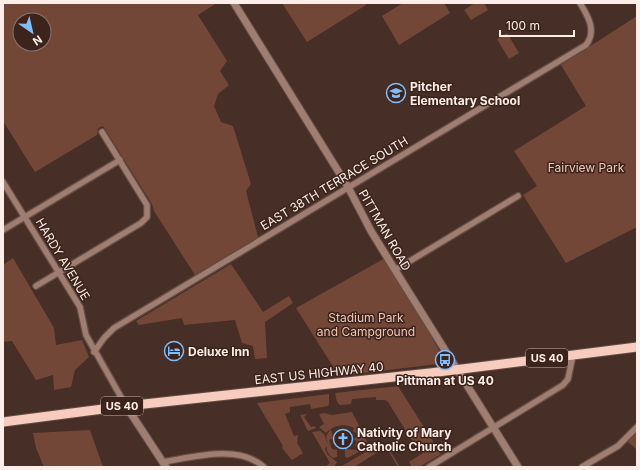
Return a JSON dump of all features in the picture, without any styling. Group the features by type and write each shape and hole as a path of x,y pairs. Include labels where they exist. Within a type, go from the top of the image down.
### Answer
{"main road":[{"name":"EAST US HIGHWAY 40","path":"3,422 126,406 456,370 637,347"}],"street":[{"name":"PITTMAN ROAD","path":"234,3 348,187 394,270 518,467"},
{"name":"EAST 38TH TERRACE SOUTH","path":"94,352 104,338 114,328 586,45 591,28 589,18 580,3"},
{"path":"36,286 141,223 148,213 147,204 102,132"},
{"path":"3,230 120,160"},
{"name":"HARDY AVENUE","path":"3,182 80,307 86,335 94,352 126,406"},
{"path":"394,270 518,196"},
{"path":"429,467 494,429 563,385 568,379 573,355"},
{"path":"126,406 165,465 212,455 238,455 250,458 264,467"},
{"path":"582,467 618,446 637,426"}],"green space":[{"path":"3,3 217,3 198,15 227,61 220,71 229,85 218,94 214,106 221,122 233,126 251,184 246,191 258,237 195,275 154,211 152,204 103,126 98,128 97,135 35,172 3,121"},
{"path":"282,3 365,3 366,5 307,42"},
{"path":"403,3 444,3 450,13 399,45 382,16"},
{"path":"475,3 484,3 488,10 471,20 464,10"},
{"name":"Fairview Park","path":"637,16 637,227 566,263 523,195 537,186 514,151 586,106 561,65"},
{"path":"507,33 519,53 509,59 497,39"},
{"name":"Stadium Park and Campground","path":"387,257 446,363 339,376 296,308"},
{"path":"13,258 54,328 56,345 82,340 89,357 75,370 71,387 54,390 53,375 36,380 12,341 3,342 3,265"},
{"path":"231,264 263,312 289,296 293,303 265,322 267,358 255,359 253,346 242,343 235,320 184,325 182,318 139,325 136,321"},
{"path":"398,386 441,454 419,467 412,467 409,462 426,451 422,444 418,446 416,443 414,444 388,402 385,400 376,400 376,397 352,399 351,404 340,405 337,402 335,393"},
{"path":"329,394 328,406 311,409 310,404 290,407 290,412 285,414 294,436 298,435 297,443 303,453 292,460 282,448 283,446 257,403"},
{"path":"352,412 367,441 365,446 355,446 357,441 354,440 357,434 353,431 354,428 350,426 343,425 332,428 326,433 319,427 324,424 319,414 325,413 332,415"},
{"path":"307,414 304,417 311,427 314,426 316,428 308,431 300,415"},
{"path":"637,427 637,450 626,440"},
{"path":"331,429 333,438 329,440 332,449 337,450 337,457 333,458 330,455 327,451 327,446 325,449 328,455 337,462 334,467 325,467 330,463 312,432 320,431 324,434 328,444 326,436"},
{"path":"90,430 103,467 44,467 36,448 33,433"},
{"path":"387,446 400,467 398,467 386,447 354,467 340,467 371,449 381,449"},
{"path":"345,449 361,451 347,458 345,456"}],"place":[{"name":"Pitcher Elementary School","path":"396,93"},
{"name":"Deluxe Inn","path":"174,351"},
{"name":"Pittman at US 40","path":"445,360"},
{"name":"Nativity of Mary Catholic Church","path":"343,439"}]}
